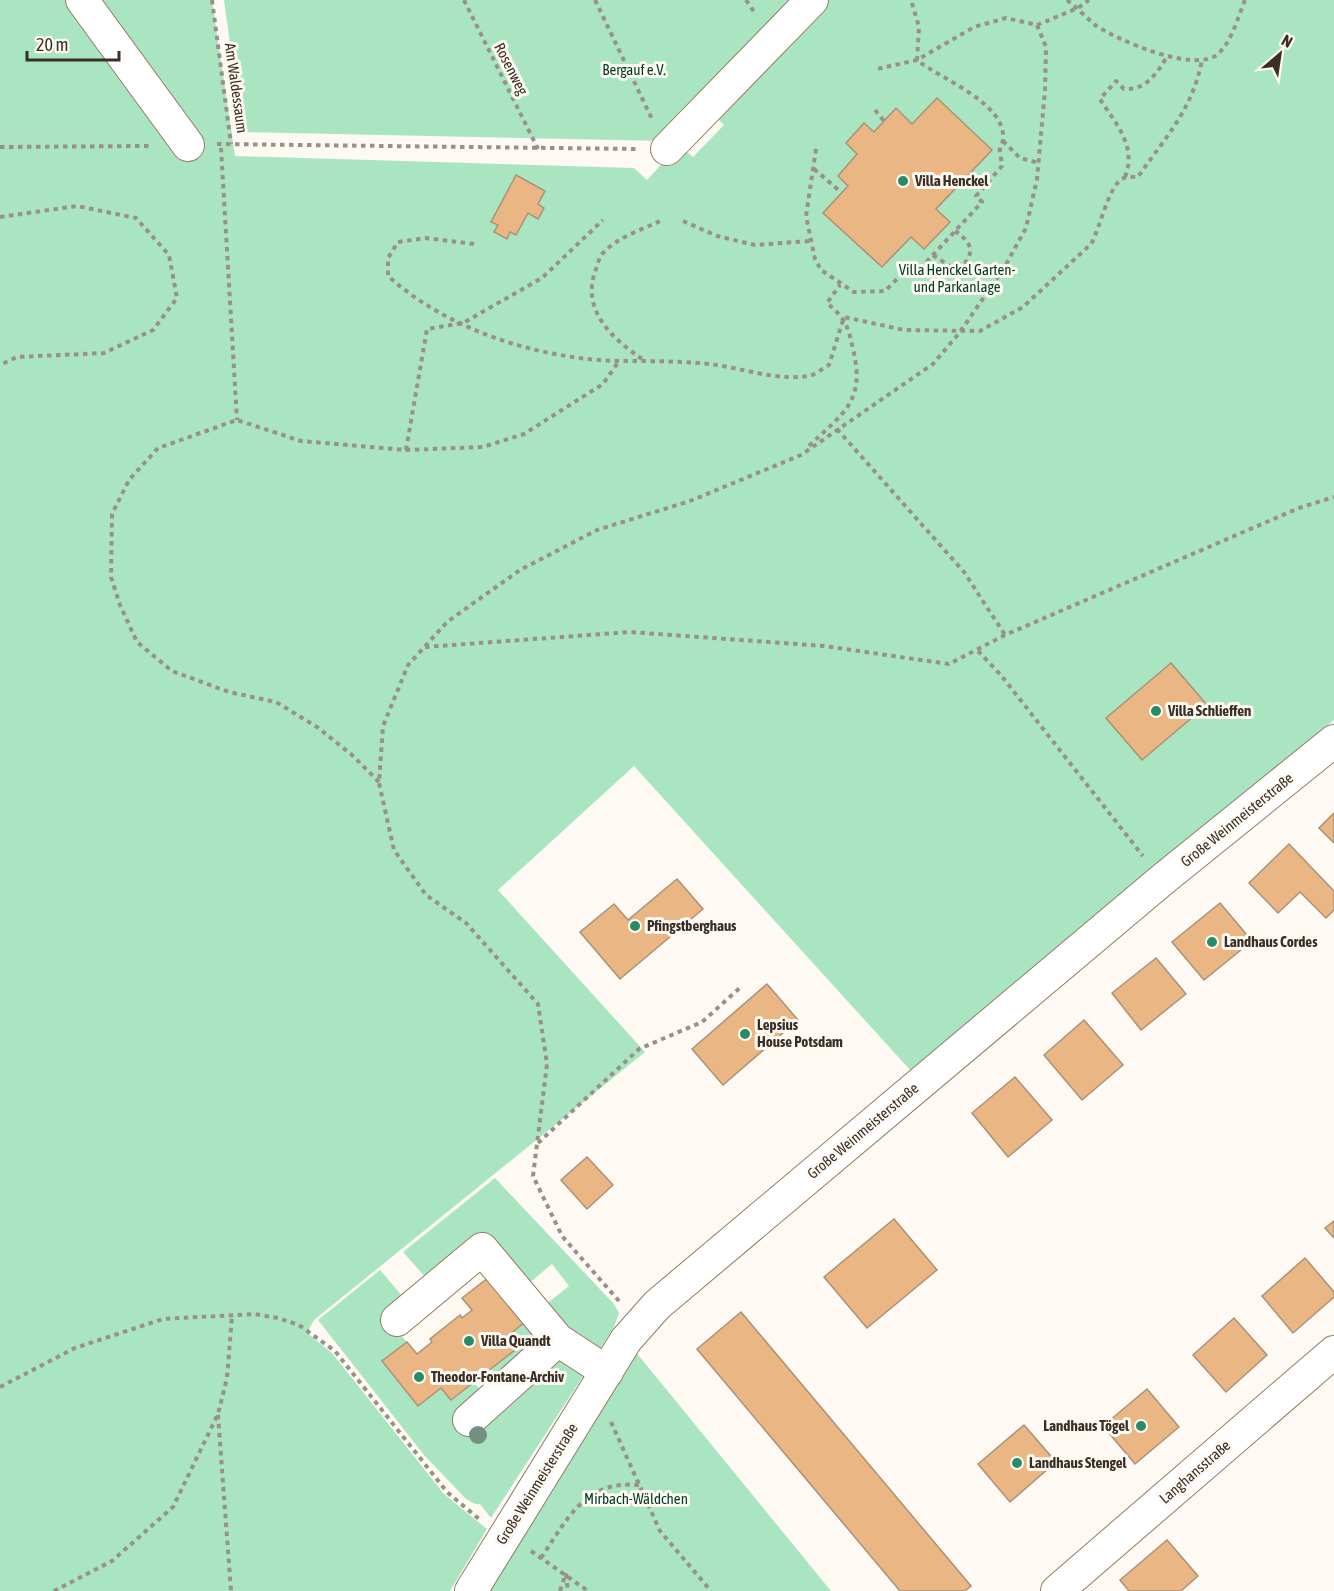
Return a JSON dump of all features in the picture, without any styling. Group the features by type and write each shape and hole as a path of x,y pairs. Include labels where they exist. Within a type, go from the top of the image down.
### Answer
{"street":[{"path":"82,0 188,145"},
{"path":"667,149 812,0"},
{"name":"Große Weinmeisterstraße","path":"471,1591 601,1380 639,1323 1144,895 1334,741"},
{"path":"397,1320 482,1249 558,1340 601,1380"},
{"path":"469,1420 558,1340"},
{"name":"Langhansstraße","path":"1056,1591 1334,1352"}],"path":[{"name":"Am Waldessaum","path":"212,0 231,144"},
{"name":"Rosenweg","path":"464,0 538,149"},
{"path":"0,147 231,144 667,149 595,0"},
{"path":"911,0 919,27 917,60"},
{"path":"1067,0 1096,25 1134,45 1168,55 1202,60 1217,55 1232,32 1245,0"},
{"path":"876,69 917,60 974,27 1006,18 1037,25 1078,8 1089,0"},
{"path":"639,1323 562,1236 533,1176 547,1064 538,1004 466,923 426,895 394,850 379,783 383,726 408,665 447,622 520,570 597,530 690,501 801,454 933,364 960,332 1004,268 1026,228 1039,163 1046,47 1037,25"},
{"path":"1125,178 1130,166 1129,148 1100,99 1116,81 1124,89 1136,89 1149,82 1168,55"},
{"path":"917,60 931,72 976,97 991,111 1002,130 1004,141 1020,158 1039,163"},
{"path":"840,285 827,303 844,317 904,330 980,331 1023,307 1075,261 1098,232 1110,195 1117,183 1125,178 1138,177 1194,95 1202,60"},
{"path":"874,110 884,121"},
{"path":"816,150 806,216 810,241 821,270 840,285 854,292 885,291 912,264 920,269 982,202 976,196 1002,166 999,149 1004,141"},
{"path":"220,144 237,420"},
{"path":"813,168 842,193"},
{"path":"0,217 77,206 136,218 169,255 177,298 153,330 104,353 17,357 0,365"},
{"path":"406,450 427,329 463,323 542,278 603,220"},
{"path":"643,360 608,333 594,308 590,284 602,254 619,240 660,221"},
{"path":"683,221 717,236 755,245 810,241"},
{"path":"933,255 945,265 953,268 965,263 971,251 970,245 956,231"},
{"path":"474,244 426,238 398,242 388,258 388,276 413,299 463,323 518,345 583,358 711,364 771,375 811,376 829,365 844,317"},
{"path":"801,454 844,412 855,395 857,366 844,317"},
{"path":"379,783 352,755 317,727 276,702 228,692 172,671 137,642 120,605 111,577 112,514 129,480 158,448 237,420 301,441 406,450 483,447 524,434 603,384 619,361"},
{"path":"837,429 964,572 1005,635"},
{"path":"425,646 630,632 824,646 949,664 1005,635 1299,508 1334,497"},
{"path":"978,651 1000,674 1148,862"},
{"path":"537,1144 639,1049 702,1022 742,986"},
{"path":"0,1387 75,1348 163,1318 254,1314 278,1318 318,1336 334,1351 447,1492 479,1519 566,1573 588,1591"},
{"path":"54,1591 112,1561 172,1507 218,1414 226,1378 232,1316"},
{"path":"601,1380 639,1485 660,1531 711,1591"},
{"path":"218,1414 231,1591"},
{"path":"541,1558 580,1501 618,1483 639,1485"},
{"path":"560,1591 566,1573"},
{"path":"566,1573 568,1591"}],"green space":[{"name":"Villa Henckel Garten- und Parkanlage","path":"0,0 212,0 235,156 634,168 647,180 679,145 693,157 724,125 713,114 823,0 1334,0 1334,720 911,1071 634,766 498,890 645,1052 314,1320 307,1333 332,1353 444,1494 487,1529 450,1591 0,1591"},
{"name":"Bergauf e.V.","path":"224,0 800,0 665,141 242,132"},
{"path":"495,1178 614,1304 619,1313 614,1327 596,1355 545,1305 569,1286 552,1264 528,1284 486,1233 428,1280 403,1252"},
{"path":"380,1270 404,1298 397,1331 407,1342 383,1362 418,1406 441,1388 452,1400 474,1382 482,1392 556,1356 587,1370 491,1518 480,1504 466,1499 424,1455 318,1320"},
{"path":"529,1319 540,1335 498,1378 491,1369 515,1350 505,1338"},
{"name":"Mirbach-Wäldchen","path":"626,1340 831,1591 471,1591"}],"building":[{"name":"Villa Henckel","path":"937,98 992,150 936,209 950,222 924,249 911,237 882,267 823,213 848,186 838,176 857,154 846,143 864,123 874,132 896,108 912,124"},
{"path":"516,175 545,191 538,204 544,208 538,219 528,213 516,235 510,232 507,239 494,232 498,225 491,222"},
{"name":"Villa Schlieffen","path":"1171,663 1207,705 1142,760 1106,718"},
{"path":"1334,813 1334,843 1319,828"},
{"path":"1289,844 1334,891 1334,910 1326,918 1300,892 1278,913 1249,883"},
{"name":"Pfingstberghaus","path":"677,879 703,909 620,979 580,932 614,904 628,920"},
{"name":"Landhaus Cordes","path":"1220,903 1252,941 1204,980 1172,942"},
{"path":"1156,958 1186,994 1141,1030 1112,993"},
{"name":"Lepsius House Potsdam","path":"767,984 798,1020 723,1085 692,1049"},
{"path":"1084,1020 1123,1065 1082,1100 1044,1055"},
{"path":"1015,1077 1052,1120 1008,1157 972,1113"},
{"path":"587,1157 613,1185 587,1209 561,1180"},
{"path":"894,1219 937,1270 867,1328 824,1277"},
{"path":"1334,1221 1334,1238 1325,1228"},
{"path":"1305,1258 1334,1292 1334,1297 1293,1333 1262,1296"},
{"name":"Villa Quandt","path":"493,1274 529,1319 505,1338 515,1350 451,1400 441,1388 418,1406 382,1361 407,1342 417,1354 432,1342 430,1339 460,1315 462,1318 472,1310 462,1298"},
{"path":"741,1312 971,1586 965,1591 900,1591 697,1349"},
{"path":"1234,1318 1267,1355 1226,1392 1193,1355"},
{"name":"Landhaus Tögel","path":"1147,1389 1179,1427 1135,1464 1103,1426"},
{"name":"Landhaus Stengel","path":"1024,1425 1056,1462 1010,1502 978,1464"},
{"path":"1167,1540 1198,1576 1181,1591 1129,1591 1120,1580"}],"place":[{"name":"Villa Henckel","path":"903,181"},
{"name":"Villa Schlieffen","path":"1156,711"},
{"name":"Pfingstberghaus","path":"635,926"},
{"name":"Landhaus Cordes","path":"1212,942"},
{"name":"Lepsius House Potsdam","path":"745,1034"},
{"name":"Villa Quandt","path":"469,1341"},
{"name":"Theodor-Fontane-Archiv","path":"419,1377"},
{"name":"Landhaus Tögel","path":"1141,1426"},
{"name":"Landhaus Stengel","path":"1017,1463"}]}
